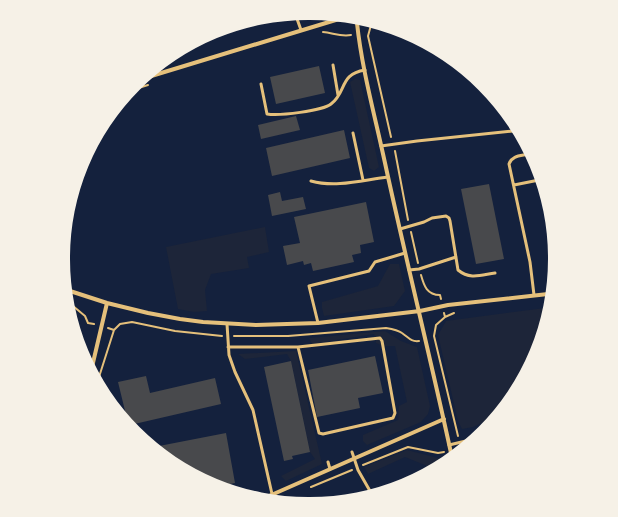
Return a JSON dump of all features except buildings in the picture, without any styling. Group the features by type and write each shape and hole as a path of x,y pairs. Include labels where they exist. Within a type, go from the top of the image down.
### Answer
{"street":[{"path":"158,74 331,21"},
{"path":"357,25 381,146 409,270 420,311 451,451"},
{"path":"73,292 107,304 180,319 227,324 256,325 318,323 420,311 442,306 544,294"},
{"path":"94,361 107,304"},
{"path":"273,494 444,419"}],"lane":[{"path":"298,21 301,30"},
{"path":"333,65 338,96"},
{"path":"261,84 267,114 274,115 312,110 331,104 338,96 350,75 358,71 365,70"},
{"path":"381,146 511,131"},
{"path":"353,133 363,180"},
{"path":"524,155 514,157 509,164 530,262 534,295"},
{"path":"311,181 319,184 336,184 388,177"},
{"path":"514,186 535,181"},
{"path":"400,229 432,218 446,216 449,218 458,270 471,277 495,273"},
{"path":"318,323 309,286 369,271 376,262 405,253"},
{"path":"409,270 419,269 456,258"},
{"path":"227,324 229,355 235,372 253,410 271,494"},
{"path":"228,346 298,347 380,338 382,340 395,413 393,418 323,434 319,432 298,347"},
{"path":"449,445 459,443"},
{"path":"352,452 357,468 369,489"},
{"path":"328,462 330,469"}],"path":[{"path":"370,28 368,36 393,144 419,269 424,287 428,292 435,295 440,295 445,317 436,325 434,336 459,443"},
{"path":"323,32 333,33 342,37 369,31"},
{"path":"144,86 155,83"},
{"path":"100,374 114,330"},
{"path":"310,488 408,447 438,453 448,452"}],"shaded area":[{"path":"355,79 360,80 379,167 374,171 369,168 350,82"},
{"path":"265,227 269,252 247,257 249,268 211,274 205,290 207,311 194,312 178,309 166,247"},
{"path":"390,264 399,264 405,291 394,306 324,316 322,302 378,286"},
{"path":"542,308 535,335 516,378 488,416 481,423 473,427 462,429 458,421 438,335 446,321"},
{"path":"385,331 401,341 417,347 430,406 428,414 421,422 367,445 363,441 363,435 398,420 399,406 407,402 395,346 383,346 376,343 374,334 312,344 309,338"},
{"path":"296,351 322,464 286,481 281,476 315,459 310,452 291,361 287,354 245,359 238,354"},
{"path":"407,450 438,458 441,457 427,466 405,457 368,474 364,467"}]}
